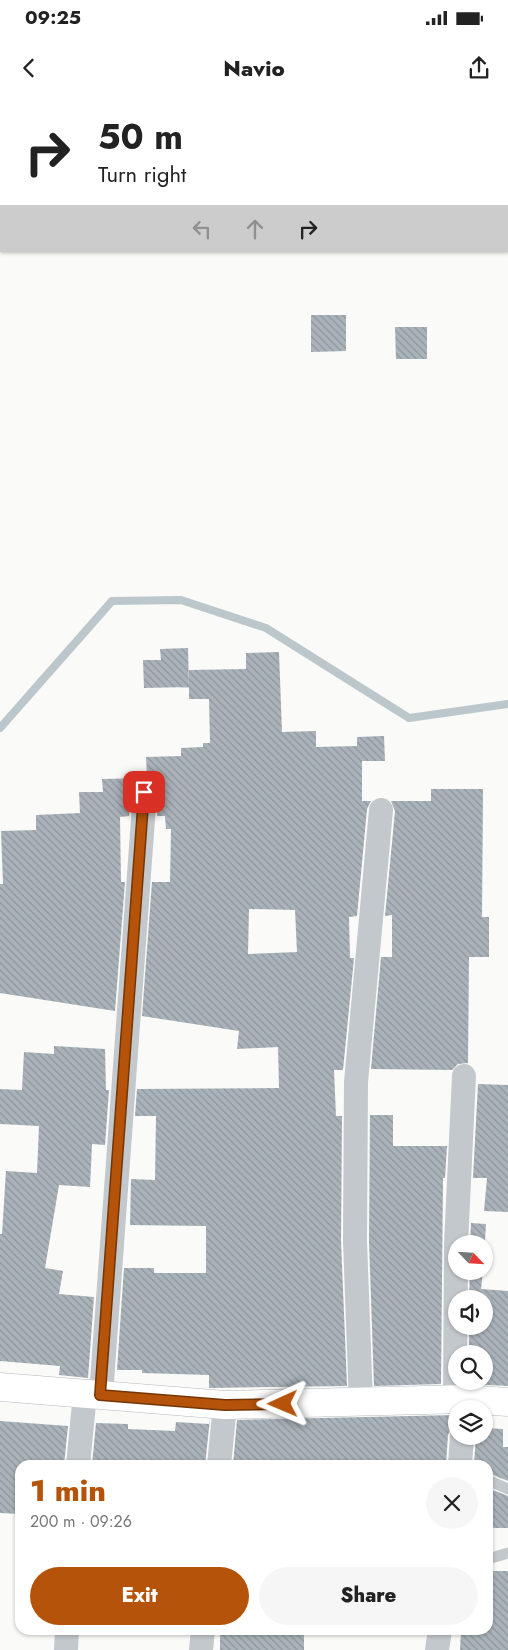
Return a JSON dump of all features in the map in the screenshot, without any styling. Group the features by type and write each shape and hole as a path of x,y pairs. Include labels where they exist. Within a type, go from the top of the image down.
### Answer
{"main road":[{"path":"0,1388 225,1405 448,1403"},
{"path":"493,1402 508,1402"}],"street":[{"path":"79,1460 93,1394 144,792"},
{"path":"361,1403 355,1241 356,1082 381,810"},
{"path":"456,1235 464,1076"},
{"path":"457,1280 462,1400"},
{"path":"220,1460 225,1405"},
{"path":"460,1460 461,1445"},
{"path":"66,1650 67,1635"},
{"path":"201,1650 202,1635"},
{"path":"437,1650 439,1635"}],"lane":[{"path":"493,1482 508,1489"},
{"path":"493,1558 508,1553"}],"building":[{"path":"311,315 346,315 346,351 311,352"},
{"path":"395,327 427,327 427,359 396,359"},
{"path":"188,648 189,687 144,688 143,660 161,660 160,649"},
{"path":"279,652 282,732 316,731 316,747 357,746 357,737 384,736 385,761 362,761 362,801 371,801 367,809 357,916 349,917 350,958 354,958 343,1070 334,1070 336,1116 342,1116 341,1241 347,1386 209,1388 209,1375 142,1373 142,1370 117,1370 124,1268 154,1268 154,1273 206,1273 206,1226 130,1225 131,1179 155,1180 156,1116 135,1116 137,1089 279,1088 278,1047 237,1049 239,1031 142,1016 152,882 170,882 171,829 166,829 165,816 157,816 159,793 157,786 147,778 146,757 181,756 181,748 203,747 203,743 210,743 209,699 189,699 189,670 246,669 246,653","holes":["249,909 295,910 297,952 248,954"]},
{"path":"145,778 133,785 129,816 120,817 121,882 125,882 115,1011 0,993 0,884 3,884 1,831 36,830 36,815 80,813 79,792 103,792 102,779"},
{"path":"431,789 483,789 482,917 489,917 489,957 469,957 468,1063 458,1064 452,1070 371,1069 381,957 392,957 392,915 385,916 395,811 391,801 431,801"},
{"path":"54,1046 105,1049 106,1090 109,1090 105,1145 92,1144 90,1187 59,1185 45,1268 63,1271 59,1294 94,1297 88,1378 59,1375 60,1366 0,1361 0,1234 2,1234 6,1171 37,1173 39,1126 0,1124 0,1089 22,1090 24,1052 54,1054"},
{"path":"478,1084 508,1085 508,1212 484,1211 487,1178 473,1178"},
{"path":"370,1115 393,1115 393,1146 447,1146 445,1178 443,1178 441,1384 374,1386 369,1241"},
{"path":"471,1223 486,1224 485,1235 470,1235"},
{"path":"470,1280 482,1280 481,1289 508,1291 508,1386 493,1385 493,1345 469,1345 469,1335 493,1335 493,1290 469,1290"},
{"path":"448,1415 446,1460 233,1460 237,1420"},
{"path":"210,1419 206,1460 92,1460 96,1423 128,1424 128,1429 175,1431 176,1422 209,1424"},
{"path":"0,1421 68,1426 65,1460 15,1460 15,1514 0,1513"},
{"path":"493,1428 503,1429 503,1447 508,1447 508,1481 493,1475 493,1460 474,1460 475,1445 493,1445"},
{"path":"493,1490 508,1496 508,1528 493,1528"},
{"path":"493,1571 508,1571 508,1650 460,1650 461,1635 493,1635"},
{"path":"220,1635 304,1635 304,1650 220,1650"}],"waterway":[{"path":"0,728 112,601 181,600 266,628 409,718 508,704"}],"route":[{"path":"144,792 100,1395 225,1405 283,1404"}]}
